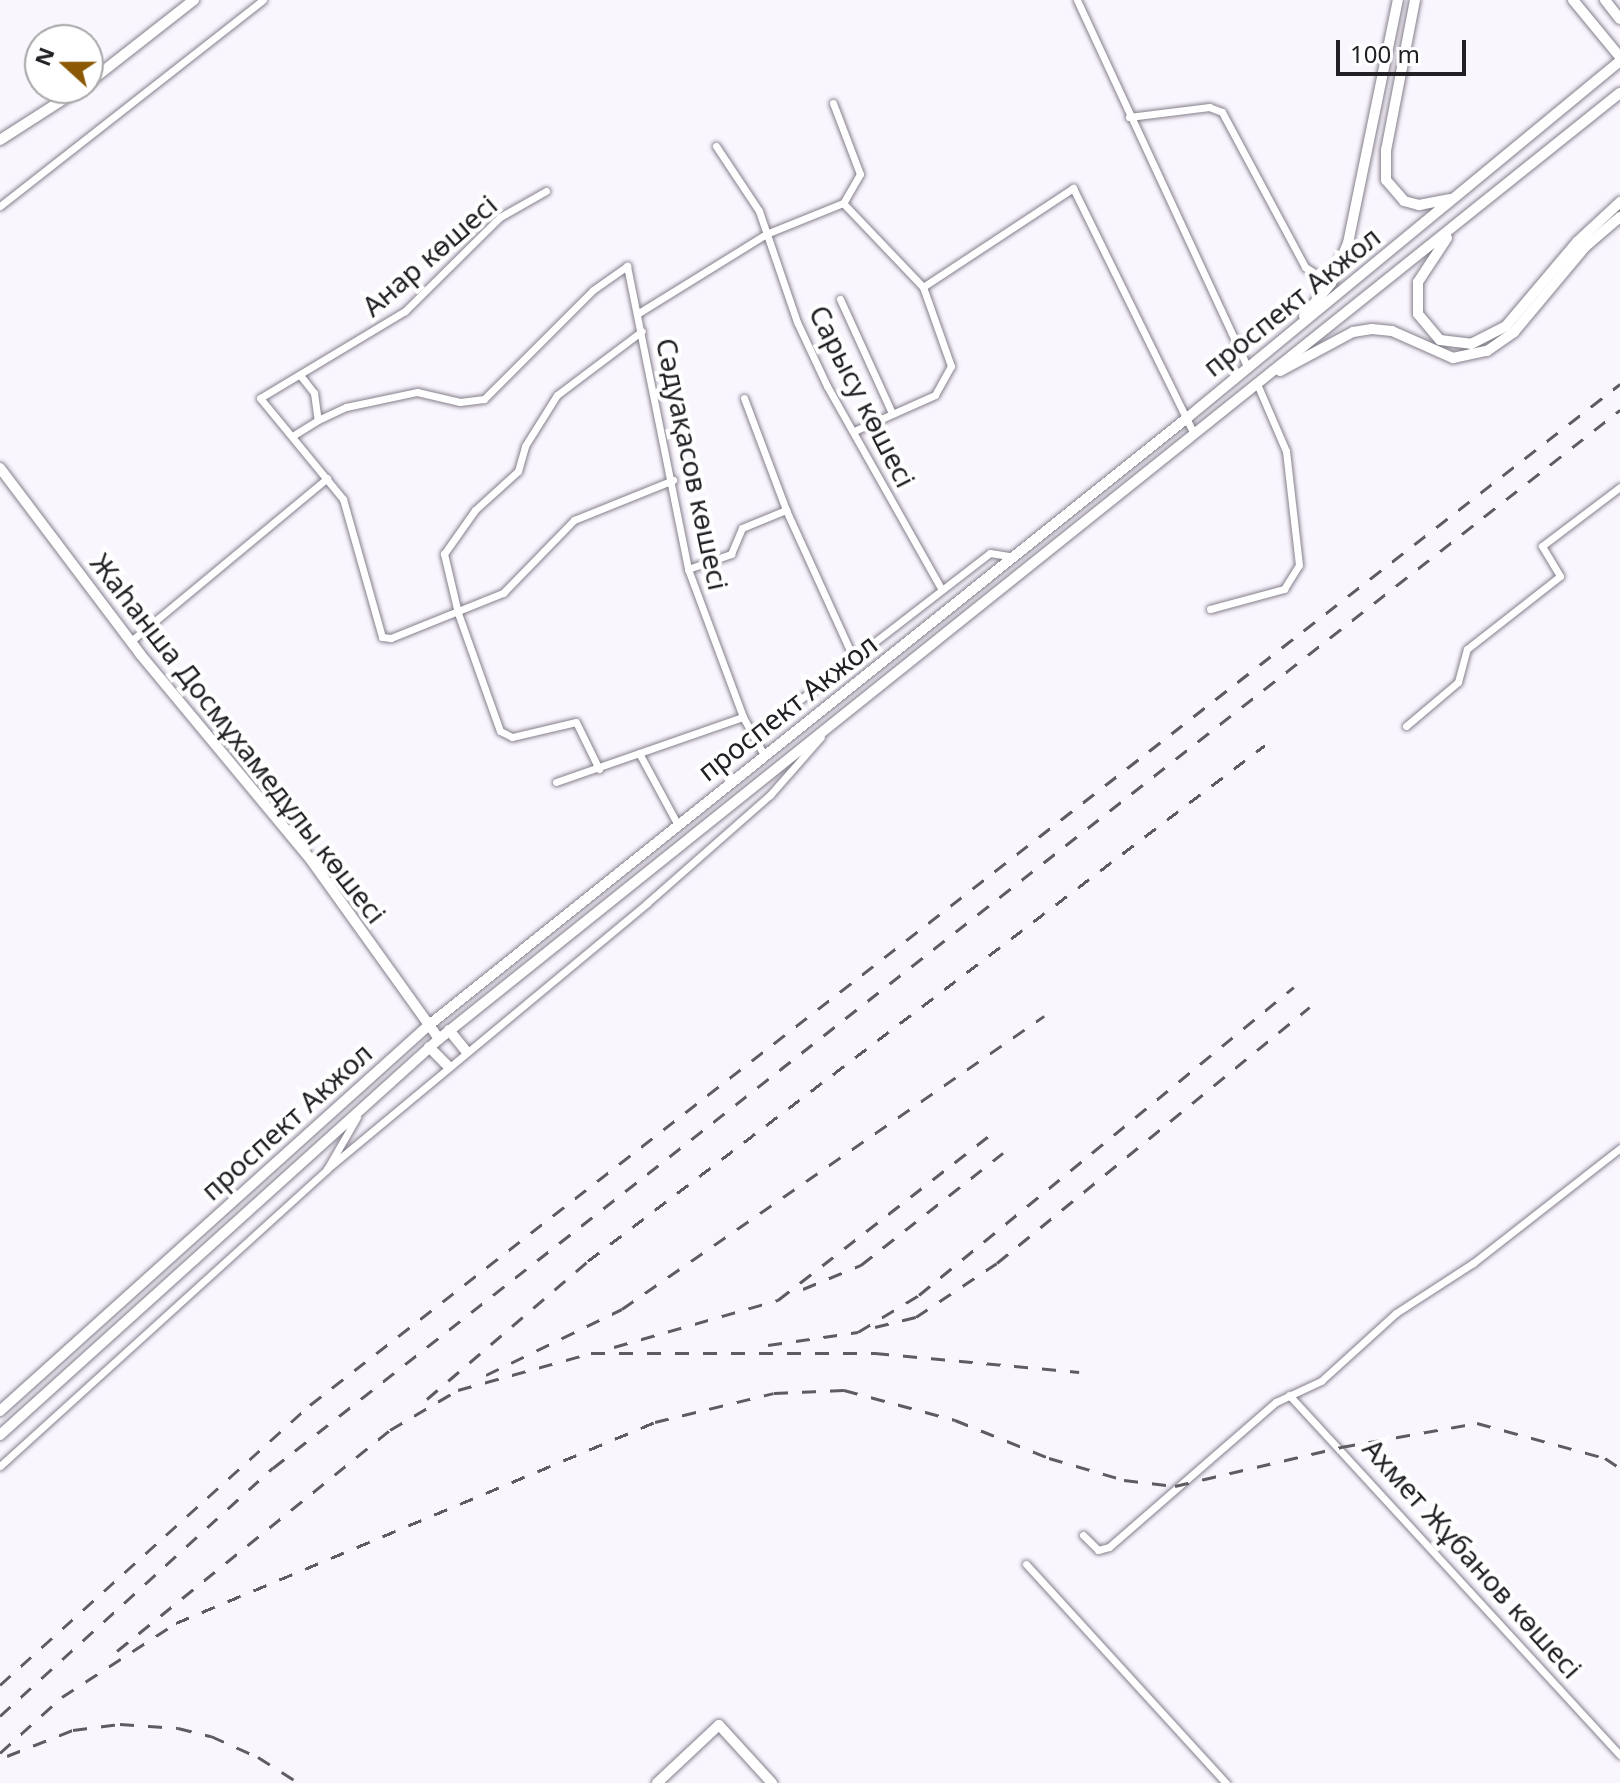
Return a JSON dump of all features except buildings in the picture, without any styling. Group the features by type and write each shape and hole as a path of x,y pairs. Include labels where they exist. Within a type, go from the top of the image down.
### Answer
{"main road":[{"path":"104,70 194,0"},
{"path":"1288,334 1331,283 1355,218 1398,0"},
{"path":"1415,0 1386,150 1386,180 1404,201 1419,205 1456,197"},
{"path":"1573,0 1620,59"},
{"path":"1605,0 1618,16"},
{"name":"проспект Акжол","path":"0,1411 429,1025 1187,418 1620,59"},
{"name":"проспект Акжол","path":"0,1435 449,1030 824,734 1620,93"},
{"path":"0,140 56,104"},
{"path":"1450,232 1418,282 1418,314 1440,340 1471,344 1506,326 1577,242 1620,202"},
{"path":"1274,373 1298,366 1353,332 1372,329 1392,331 1453,358 1487,351 1503,343 1585,247 1620,217"},
{"name":"Жаһанша Досмұхамедұлы көшесі","path":"0,468 131,641 311,860 439,1039"},
{"path":"449,1030 466,1051"},
{"path":"429,1047 448,1066"},
{"path":"38,1376 51,1389"},
{"path":"657,1783 719,1725 772,1783"}],"street":[{"path":"0,206 263,0"},
{"path":"1077,0 1248,368"},
{"path":"637,314 766,234 843,203 860,174 833,103"},
{"path":"1129,117 1216,107 1305,267 1331,283"},
{"name":"Сарысу көшесі","path":"716,146 759,211 797,322 941,588"},
{"path":"923,287 1073,188 1194,434"},
{"name":"Анар көшесі","path":"458,613 382,637 343,499 294,435 260,398 405,311 500,217 546,191"},
{"path":"843,203 923,287 951,366 935,395 854,431"},
{"name":"Сәдуақасов көшесі","path":"318,420 346,407 417,392 460,402 484,399 593,290 627,266 673,480 688,569 743,717 764,755"},
{"path":"840,299 892,413"},
{"path":"599,769 576,722 512,737 500,731 458,613 444,554 475,510 518,471 525,446 557,395 642,331"},
{"path":"294,435 318,420 314,393 300,375"},
{"path":"1210,609 1284,589 1299,565 1286,451 1258,386"},
{"path":"744,398 786,510 853,657"},
{"path":"131,641 327,478"},
{"path":"458,613 515,584 565,527 585,513 673,480"},
{"path":"1406,726 1458,682 1467,649 1560,576 1542,546 1620,487"},
{"path":"688,569 731,554 742,528 786,510"},
{"path":"753,736 990,553 1014,557"},
{"path":"556,782 743,717"},
{"path":"0,1466 327,1169 725,834 799,765 824,734"},
{"path":"639,753 678,825"},
{"path":"327,1169 364,1105"},
{"path":"1083,1535 1098,1550 1109,1547 1289,1395 1321,1381 1396,1313 1473,1263 1620,1148"},
{"name":"Ахмет Жұбанов көшесі","path":"1289,1395 1620,1755"},
{"path":"1026,1564 1226,1783"}],"railway":[{"path":"0,1685 310,1405 1620,384"},
{"path":"0,1716 273,1468 1620,410"},
{"path":"427,1399 588,1261 1265,745"},
{"path":"768,1345 858,1332 919,1295 1294,987"},
{"path":"875,1327 916,1317 997,1263 1310,1007"},
{"path":"486,1375 622,1309 1044,1016"},
{"path":"614,1347 778,1300 989,1136"},
{"path":"803,1289 861,1265 1003,1153"},
{"path":"117,1651 390,1430 458,1390 591,1353 875,1353 1079,1372"},
{"path":"0,1753 62,1697 176,1623 655,1422 774,1393 844,1390 955,1420 1049,1458 1124,1480 1175,1486 1341,1447 1477,1423 1605,1458 1620,1468"},
{"path":"7,1756 73,1730 120,1724 178,1728 211,1736 258,1757 299,1783"}]}
